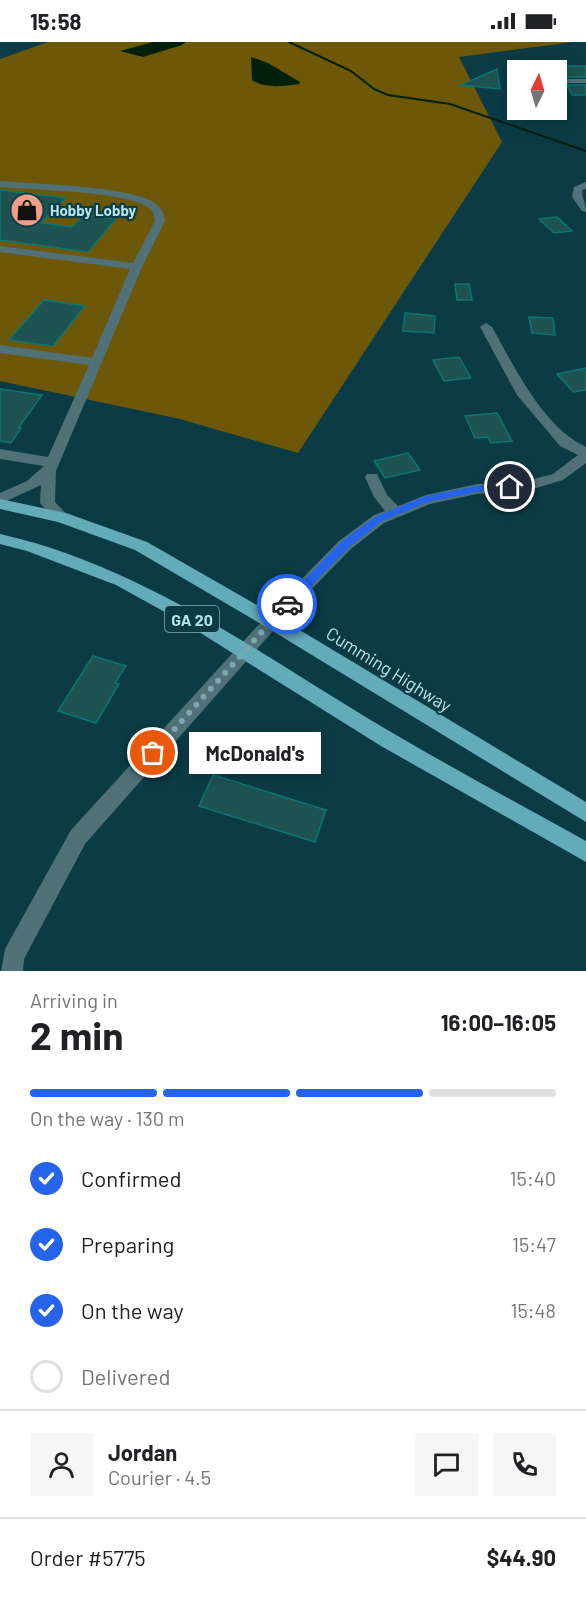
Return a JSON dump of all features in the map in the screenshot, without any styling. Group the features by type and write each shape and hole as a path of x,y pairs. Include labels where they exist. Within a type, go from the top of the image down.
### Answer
{"main road":[{"name":"Cumming Highway","path":"0,504 61,517 141,546 272,622 586,813"},
{"name":"GA 20","path":"1,540 30,546 122,581 189,617 388,740 586,852"}],"street":[{"path":"567,81 586,81"},
{"path":"0,184 122,195 150,204 159,213 160,221 137,267 51,467 47,502 61,517"},
{"path":"586,185 578,189 576,196 586,209"},
{"path":"0,249 137,267"},
{"path":"12,971 13,957 78,837 272,622 345,545 379,519 426,500 477,489 526,486 558,477 586,455 565,443 522,392 486,327"},
{"path":"0,349 97,362"},
{"path":"0,454 51,467"},
{"path":"0,499 32,484 51,467"},
{"path":"372,477 381,497 395,512"}],"shaded area":[{"path":"48,42 574,42 459,57 502,142 298,453 180,419 0,381 0,59"},
{"path":"153,42 186,42 143,57 120,51"},
{"path":"251,57 268,63 300,82 299,84 269,86 257,83 252,80"}],"building":[{"path":"567,66 586,66 586,77 567,77"},
{"path":"497,69 500,89 461,85"},
{"path":"567,85 586,85 586,95 572,95"},
{"path":"0,190 66,198 41,223 72,227 84,215 116,219 88,252 0,240"},
{"path":"557,217 572,231 554,233 539,219"},
{"path":"455,284 469,284 472,300 457,300"},
{"path":"44,300 85,306 53,346 9,340"},
{"path":"405,313 435,316 434,333 403,331"},
{"path":"529,317 553,318 555,335 532,333"},
{"path":"459,357 471,378 444,381 433,360"},
{"path":"586,368 586,390 573,392 557,374"},
{"path":"0,389 42,395 19,427 21,428 11,443 0,441"},
{"path":"497,413 512,441 491,443 488,437 475,438 465,416"},
{"path":"408,453 420,470 385,478 374,461"},
{"path":"93,656 126,666 115,683 119,684 96,723 58,711"},
{"path":"213,775 326,810 315,842 199,806"}],"waterway":[{"path":"289,42 351,71 374,89 388,95 450,104 586,151"}],"way so far":[{"path":"153,753 287,604"}],"place":[{"name":"Hobby Lobby","path":"27,210"},
{"name":"McDonald's","path":"153,753"}],"route":[{"path":"287,604 345,545 379,519 426,500 477,489 510,487"}]}
